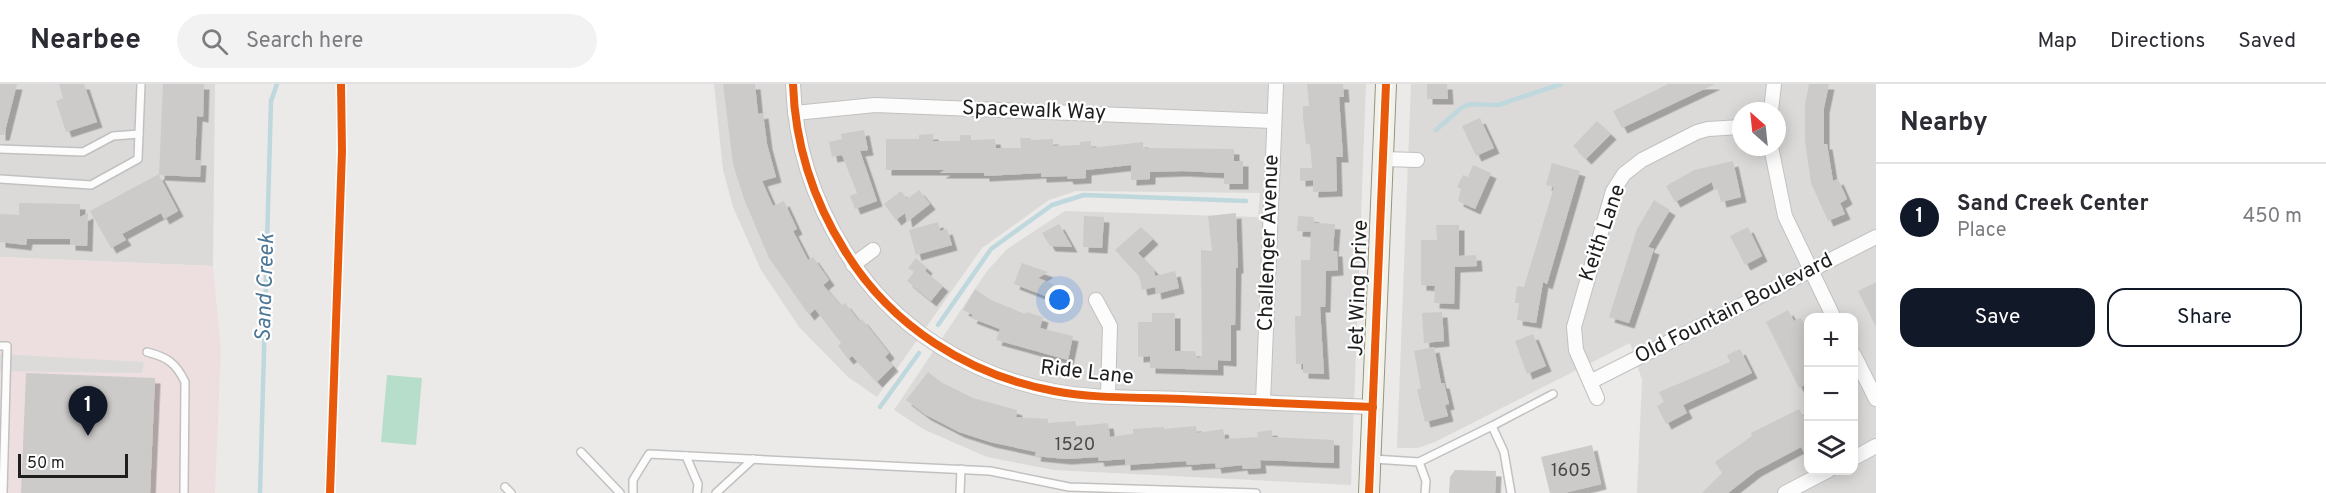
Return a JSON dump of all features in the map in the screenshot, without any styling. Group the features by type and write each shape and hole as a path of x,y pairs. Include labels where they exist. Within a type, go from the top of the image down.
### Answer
{"main road":[{"name":"Jet Wing Drive","path":"1369,493 1386,84"}],"street":[{"name":"Ride Lane","path":"793,84 795,113 803,160 832,230 853,265 891,310 933,343 952,354 994,374 1056,392 1373,407"},
{"name":"Challenger Avenue","path":"1263,402 1276,84"},
{"path":"1772,102 1774,84"},
{"name":"Spacewalk Way","path":"795,113 875,105 1274,121"},
{"name":"Keith Lane","path":"1597,398 1592,381 1576,350 1574,327 1613,191 1631,167 1686,137 1708,129 1732,128"},
{"path":"1773,156 1785,216 1831,313"},
{"path":"1383,159 1417,160"},
{"name":"Old Fountain Boulevard","path":"1592,381 1876,237"},
{"path":"853,265 873,250"},
{"path":"1096,300 1110,326 1108,396"},
{"path":"1858,363 1876,399"},
{"path":"1858,456 1876,446"},
{"path":"1785,493 1821,475"}],"lane":[{"path":"0,179 91,185 138,159 141,84"},
{"path":"0,149 83,152 113,136 139,134"},
{"path":"0,346 7,346 3,493"},
{"path":"147,352 165,357 177,366 186,382 184,493"},
{"path":"1371,459 1419,462 1553,393"},
{"path":"1492,426 1504,452 1511,493"},
{"path":"581,452 620,493"},
{"path":"633,493 633,480 649,454 990,471 1069,487 1256,493"},
{"path":"686,456 698,484 698,493"},
{"path":"716,493 753,459"},
{"path":"1419,462 1426,480 1425,493"},
{"path":"960,493 961,470"},
{"path":"505,487 511,493"}],"shaded area":[{"path":"0,84 215,84 213,266 0,257"},
{"path":"714,84 1366,84 1351,485 1054,470 987,457 925,430 894,410 987,271 1007,249 1065,211 1258,217 1260,193 1076,191 1049,200 982,248 877,397 848,377 799,327 761,270 733,207 723,170"},
{"path":"1411,84 1876,84 1876,493 1637,493 1642,380 1630,343 1435,442 1418,448 1397,448"},
{"path":"0,257 213,266 221,350 215,493 0,493"},
{"path":"0,354 144,362 142,373 0,371"}],"green space":[{"path":"387,375 422,378 416,445 381,442"}],"building":[{"path":"0,84 17,84 4,135 0,135"},
{"path":"59,84 84,84 97,122 66,132 56,101 63,98"},
{"path":"163,84 204,84 203,117 197,116 195,160 201,160 200,177 159,175 178,211 164,219 161,213 122,234 126,240 111,248 90,211 159,174"},
{"path":"723,84 755,84 758,114 763,113 767,144 776,177 762,181 773,206 784,201 797,229 793,231 808,260 813,257 829,280 823,285 841,306 845,303 859,321 862,319 889,353 885,357 893,366 877,382 852,356 848,359 838,346 841,343 815,309 809,315 769,258 744,199 733,164"},
{"path":"1307,84 1343,84 1344,97 1339,97 1343,157 1336,157 1337,191 1313,192 1313,180 1300,181 1300,168 1312,168 1310,144 1306,144 1303,117 1303,106 1309,106"},
{"path":"1427,84 1447,84 1448,99 1427,99"},
{"path":"1668,84 1715,84 1622,128 1613,111"},
{"path":"1809,84 1829,84 1824,108 1824,144 1827,144 1833,181 1838,179 1847,199 1840,203 1845,214 1828,221 1811,183 1805,141 1805,104"},
{"path":"1480,118 1494,148 1476,156 1462,126"},
{"path":"1597,121 1611,134 1586,159 1573,146"},
{"path":"864,130 868,150 860,151 877,201 855,209 850,196 857,193 842,155 832,157 829,142 842,139 841,134"},
{"path":"933,134 933,141 960,141 960,135 971,135 971,140 995,139 996,148 1021,148 1020,138 1031,138 1031,140 1053,139 1053,146 1080,145 1080,142 1091,141 1091,148 1143,142 1143,148 1234,149 1234,161 1243,161 1243,184 1224,184 1224,173 1182,171 1150,172 1150,179 1131,180 1131,165 1086,170 1086,178 1068,179 1067,176 1041,177 1041,173 984,176 984,173 940,173 945,170 886,170 886,139 919,139 919,135"},
{"path":"1733,161 1741,197 1721,202 1718,189 1714,190 1712,182 1675,202 1666,186 1694,170"},
{"path":"1552,163 1580,171 1547,284 1543,282 1536,323 1517,320 1519,303 1515,303 1517,286 1524,287 1554,187 1546,185"},
{"path":"1473,165 1491,173 1475,209 1458,201 1461,189 1457,187 1463,175 1468,177"},
{"path":"919,190 930,204 907,222 905,213 896,220 884,204 901,191 907,199"},
{"path":"1654,200 1670,210 1648,247 1654,249 1629,323 1609,317 1637,229"},
{"path":"19,203 80,204 80,217 88,213 87,246 70,245 70,239 27,239 26,245 0,242 0,214 19,215"},
{"path":"1236,213 1238,268 1236,268 1235,325 1231,325 1231,361 1218,360 1218,370 1150,368 1150,356 1138,357 1138,322 1152,322 1152,313 1175,313 1175,351 1195,351 1197,358 1202,357 1201,250 1212,251 1208,216"},
{"path":"1084,216 1104,217 1102,248 1083,247"},
{"path":"1298,216 1314,217 1314,223 1335,224 1333,251 1337,251 1338,270 1326,271 1325,307 1320,307 1324,374 1303,373 1303,364 1296,364 1295,316 1301,316 1301,260 1310,260 1311,232 1297,231"},
{"path":"938,222 940,231 947,229 952,245 916,255 909,230"},
{"path":"1059,224 1072,247 1050,246 1042,233"},
{"path":"1436,225 1459,225 1459,256 1476,255 1477,266 1455,267 1454,304 1434,303 1435,286 1421,285 1421,240 1437,240"},
{"path":"1141,227 1153,239 1138,253 1154,270 1155,276 1175,271 1179,288 1156,294 1155,287 1142,290 1139,276 1115,250"},
{"path":"1748,227 1762,256 1745,265 1730,236"},
{"path":"916,258 927,268 925,271 943,286 931,301 907,281 914,272 908,268"},
{"path":"1022,263 1048,272 1038,278 1053,284 1048,297 1014,284"},
{"path":"1876,282 1876,327 1858,291"},
{"path":"975,289 991,300 1025,314 1026,312 1043,317 1040,328 1073,336 1068,360 996,340 1000,329 971,318 973,315 963,310"},
{"path":"1788,310 1794,321 1801,318 1804,323 1804,386 1799,388 1766,322"},
{"path":"1442,312 1444,341 1424,343 1422,313"},
{"path":"1533,334 1546,366 1527,374 1515,341"},
{"path":"1434,347 1441,383 1444,383 1449,404 1445,405 1448,416 1425,422 1417,390 1421,388 1414,351"},
{"path":"1740,349 1752,373 1683,405 1687,413 1666,424 1657,406 1664,402 1659,392 1730,362 1727,355"},
{"path":"928,372 941,382 973,398 1017,410 1016,417 1048,419 1048,423 1075,421 1076,426 1108,423 1110,437 1133,434 1133,429 1164,427 1164,429 1196,426 1197,433 1223,429 1225,439 1258,437 1257,432 1272,430 1272,437 1334,440 1334,463 1260,460 1261,468 1243,469 1242,465 1216,468 1215,463 1187,465 1186,461 1125,465 1125,459 1099,461 1098,457 1066,459 1035,456 1036,452 990,442 959,432 926,415 906,400"},
{"path":"26,373 155,378 150,493 21,493"},
{"path":"1799,409 1804,418 1804,453 1801,447 1756,471 1728,493 1702,493 1722,473 1715,462 1752,436 1751,433"},
{"path":"1592,445 1601,484 1564,493 1550,493 1541,457"},
{"path":"1455,470 1496,471 1495,493 1449,493 1450,477"}],"waterway":[{"name":"Sand Creek","path":"260,493 271,101 277,84"},
{"path":"1436,130 1461,108 1470,104 1498,105 1561,84"},
{"path":"938,325 991,249 1052,205 1084,195 1246,201"},
{"path":"880,407 919,353"}],"cycle path":[{"path":"330,493 342,151 341,84"},
{"path":"793,84 797,128 808,171 824,212 845,251 885,302 909,324 962,359 992,373 1022,383 1070,394 1373,407"},
{"path":"1369,493 1386,84"}],"place":[{"name":"Sand Creek Center","path":"88,436"}]}
